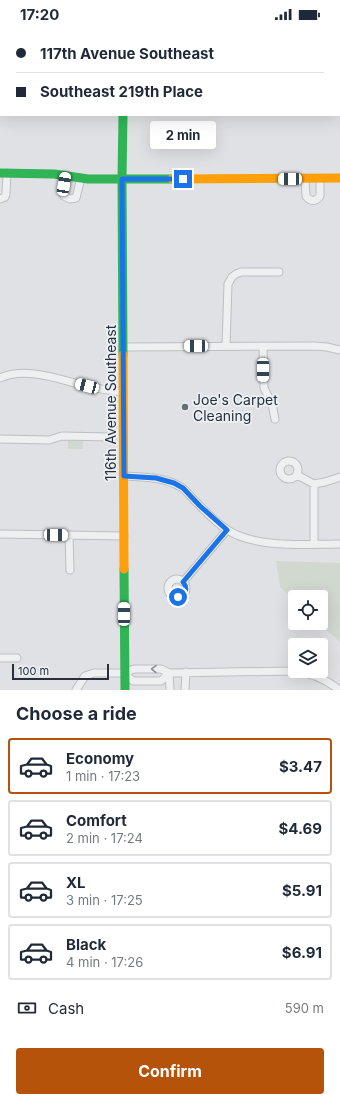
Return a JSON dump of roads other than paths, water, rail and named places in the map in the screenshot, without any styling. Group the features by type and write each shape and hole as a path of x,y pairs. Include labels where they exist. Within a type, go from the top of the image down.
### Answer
{"main road":[{"name":"116th Avenue Southeast","path":"123,116 124,690"},
{"path":"3,173 54,174 88,179 340,178"}],"street":[{"path":"0,199 6,194 3,173"},
{"path":"66,176 63,193 64,196 70,199 76,198 81,178"},
{"path":"305,179 306,196 313,201 320,196 320,178"},
{"path":"226,346 227,291 228,284 232,277 241,272 278,272"},
{"path":"123,347 263,346 327,347 340,350"},
{"path":"263,346 264,388 272,404 275,419"},
{"path":"0,378 16,374 39,374 102,389 123,392"},
{"path":"0,439 48,440 62,436 111,437"},
{"path":"297,475 314,484 340,477"},
{"path":"124,476 156,478 174,483 183,488 200,506 227,530 252,540 283,544 340,544"},
{"path":"314,484 314,544"},
{"path":"183,582 227,530"},
{"path":"0,534 124,536"},
{"path":"69,535 70,570"},
{"path":"0,658 17,658"},
{"path":"76,690 86,676 90,674 124,673 134,669 161,669 169,672 294,671 313,674 339,690"},
{"path":"124,673 133,682 161,681 169,672"},
{"path":"169,672 170,690"},
{"path":"185,690 186,672"}],"place":[{"name":"Joe's Carpet Cleaning","path":"185,407"}]}
